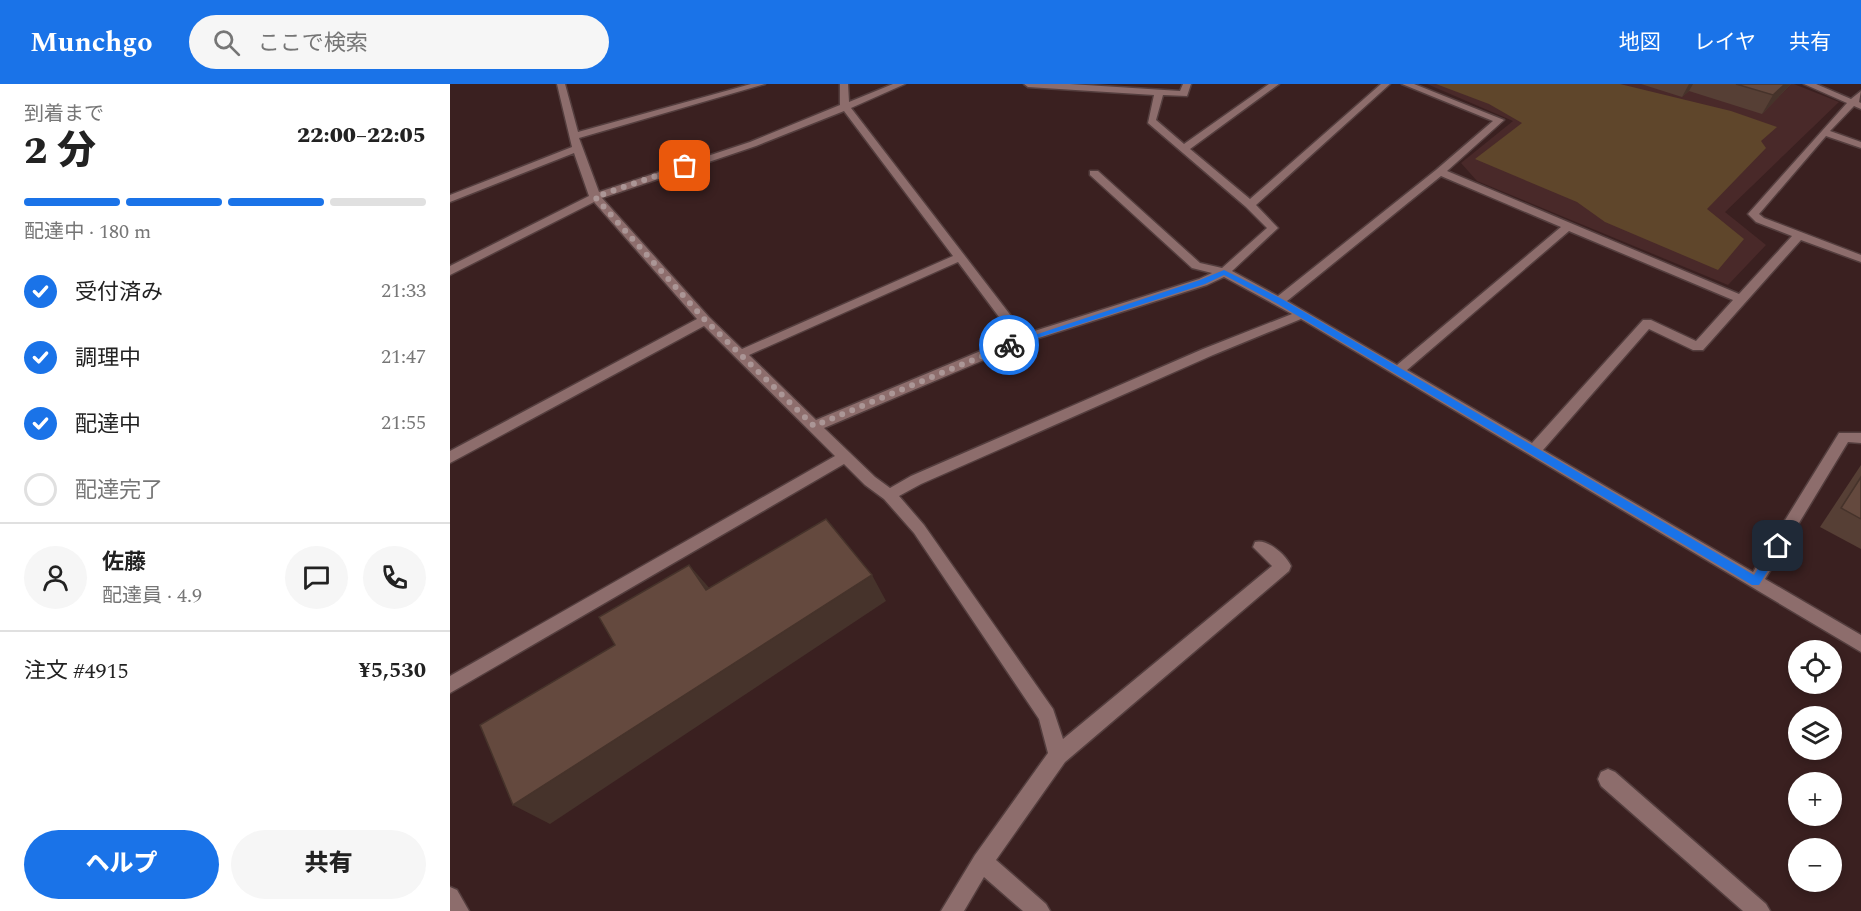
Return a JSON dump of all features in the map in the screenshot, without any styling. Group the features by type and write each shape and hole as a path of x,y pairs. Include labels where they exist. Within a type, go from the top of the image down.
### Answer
{"street":[{"path":"561,84 577,148 595,197 705,320 845,457 889,495 919,529 1047,715 1058,755"},
{"path":"574,136 761,84"},
{"path":"844,84 844,106 1022,339"},
{"path":"450,271 595,197 753,144 901,84"},
{"path":"1028,84 1184,94 1187,84"},
{"path":"1183,149 1275,84"},
{"path":"1250,205 1386,84"},
{"path":"1279,301 1440,172 1499,120 1406,84"},
{"path":"1808,84 1857,104"},
{"path":"814,426 1022,339 1203,282 1224,272 1273,228 1250,205 1151,121 1159,92"},
{"path":"1861,94 1857,104 1824,132 1754,214 1760,220 1861,259"},
{"path":"1824,132 1861,145"},
{"path":"450,198 577,148"},
{"path":"1440,172 1741,299"},
{"path":"1094,173 1196,266 1224,272 1279,301 1861,644"},
{"path":"1397,372 1567,227"},
{"path":"1533,452 1647,323 1698,347 1799,235"},
{"path":"741,354 958,258"},
{"path":"889,495 916,480 1208,352 1301,315"},
{"path":"450,458 705,320"},
{"path":"1755,582 1844,437 1861,438"},
{"path":"450,685 845,457"},
{"path":"952,911 982,862 1058,755 1283,566 1261,548"},
{"path":"1608,779 1759,911"},
{"path":"982,862 1039,911"},
{"path":"450,897 458,911"}],"shaded area":[{"path":"1427,84 1794,84 1839,102 1725,212 1766,245 1728,285 1477,181 1461,163 1513,121"},
{"path":"1436,84 1620,84 1731,111 1777,127 1761,141 1766,148 1707,209 1744,239 1718,270 1605,222 1577,202 1475,159 1522,123 1489,104"}],"building":[{"path":"1736,84 1785,84 1773,95"},
{"path":"1861,477 1861,519 1841,508"},
{"path":"826,519 872,575 513,805 480,725 615,645 599,617 689,565 706,590"}],"way so far":[{"path":"685,166 595,197 705,320 814,426 1009,345"}],"route":[{"path":"1009,345 1203,282 1224,272 1279,301 1755,582 1778,546"}]}
